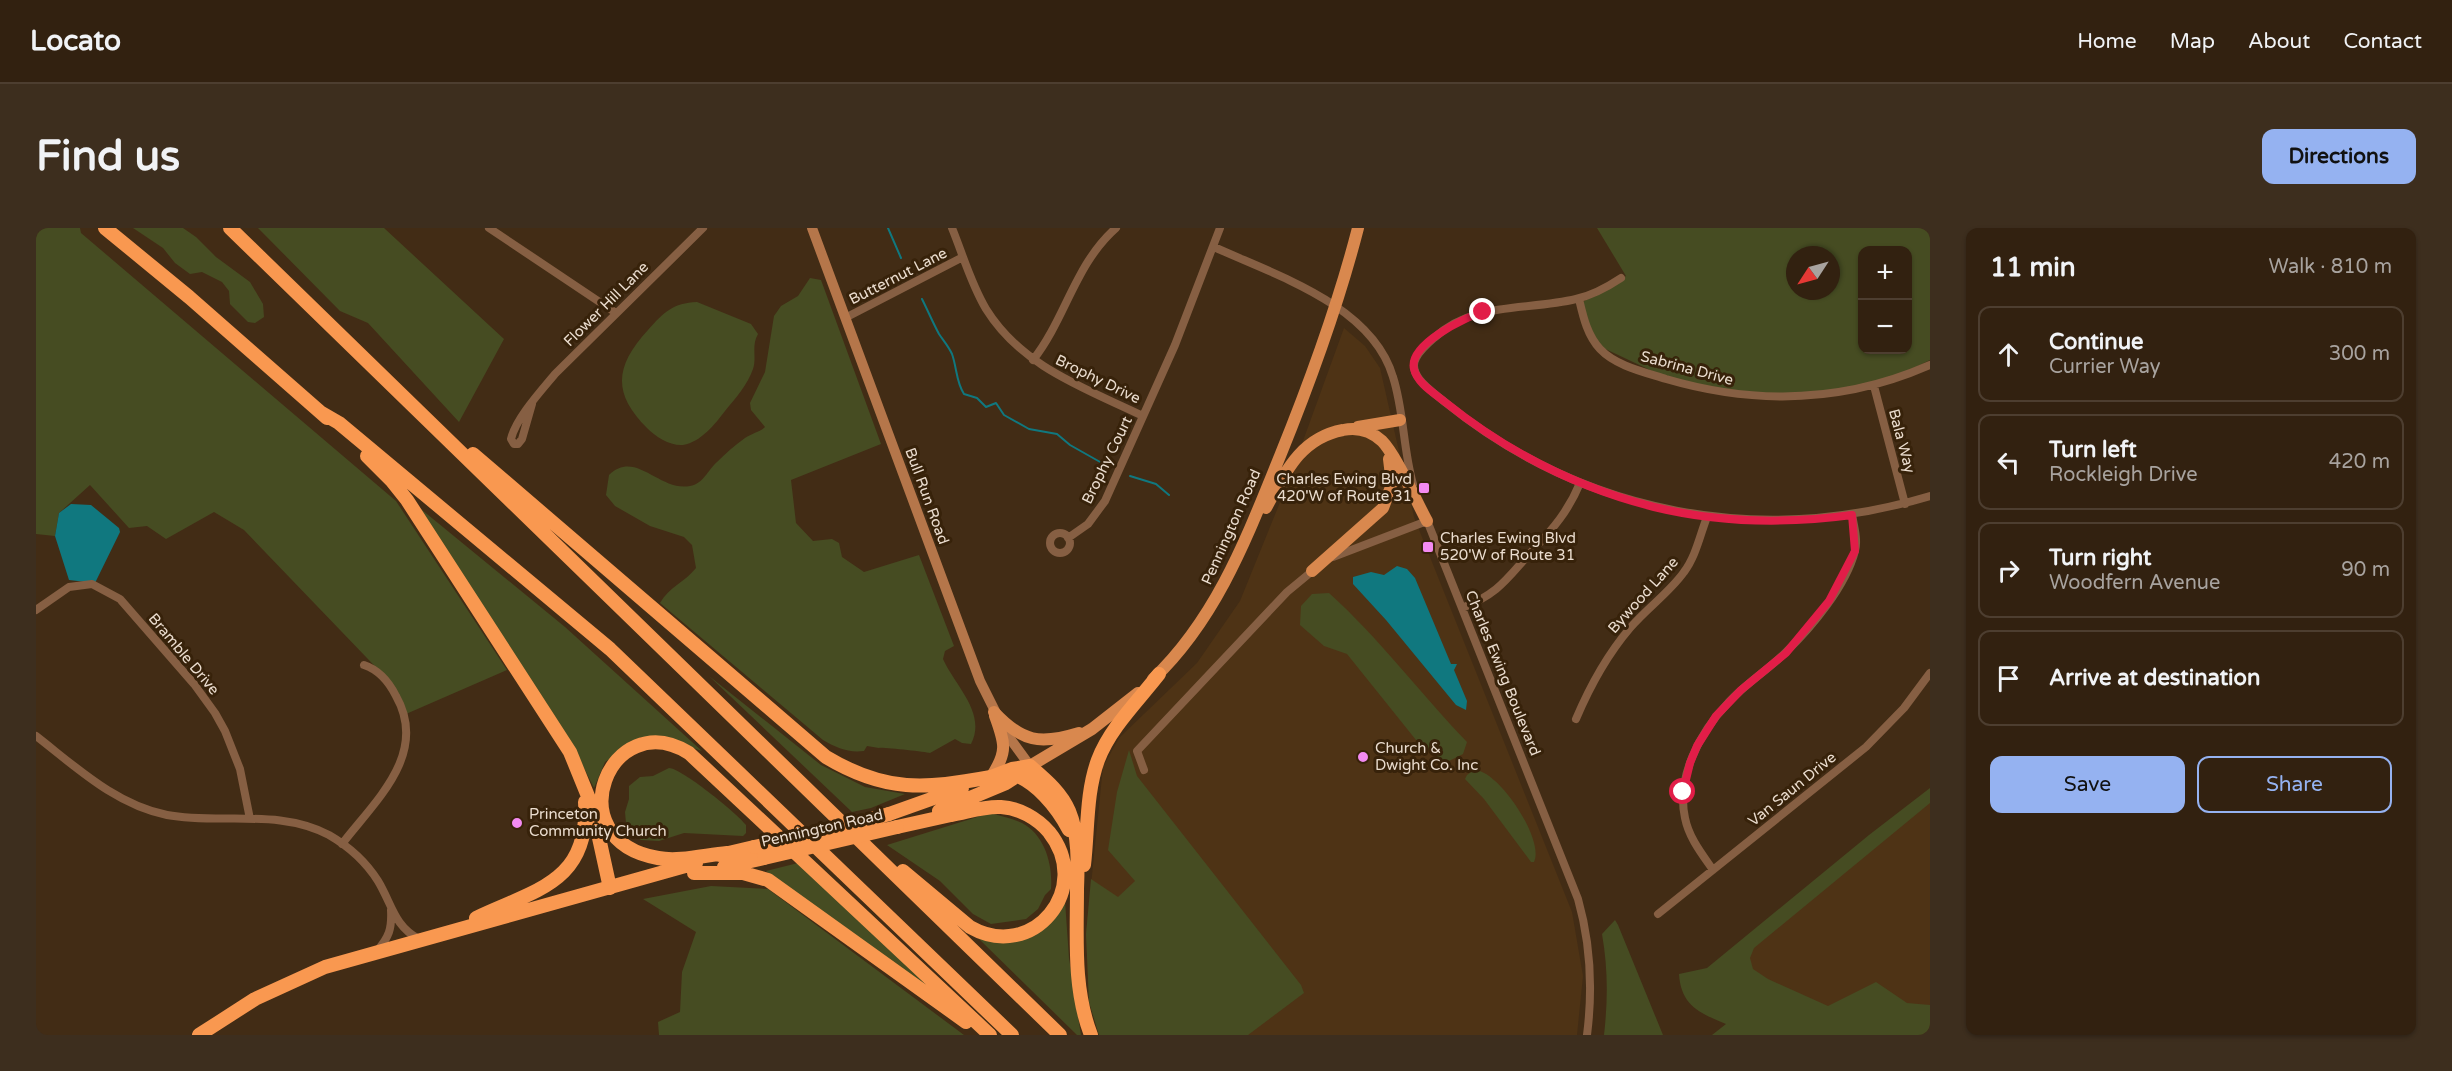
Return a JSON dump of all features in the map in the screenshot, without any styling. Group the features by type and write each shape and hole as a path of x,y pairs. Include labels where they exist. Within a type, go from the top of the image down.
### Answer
{"highway":[{"path":"105,228 189,297 320,412 385,473 407,500 576,765 592,806 610,888"},
{"path":"230,228 1060,1035"},
{"path":"307,304 481,461 826,758 870,778 915,787 940,786 997,774 1018,776 1036,788 1057,810 1077,851"},
{"path":"320,412 339,423 610,649 1012,1035"},
{"path":"1077,929 1091,789 1096,766 1113,732 1158,674"},
{"path":"727,853 659,858 639,853 620,841 607,825 601,804 604,782 613,764 630,750 650,744 673,746 689,753 990,1035"},
{"path":"445,933 550,884 568,869 578,851 585,824 585,796 576,765"},
{"path":"782,765 937,900 974,929 998,936 1025,932 1046,919 1061,896 1064,868 1058,845 1042,824 1023,812 1008,808 986,807 897,827"},
{"path":"1030,766 1047,781 1066,805 1074,829 1077,851 1079,988 1083,1012 1091,1035"},
{"name":"Pennington Road","path":"199,1035 232,1012 277,987 325,967 727,853 827,832 889,814 997,774 1030,766"},
{"name":"Pennington Road","path":"610,888 694,873 897,827 967,800 1018,776 1030,766"},
{"path":"694,873 743,873 755,875 779,886 983,1035"}],"main road":[{"name":"Pennington Road","path":"1030,766 1092,729 1121,708 1158,674 1200,624 1235,564 1290,430 1335,307 1358,228"},
{"path":"1235,564 1294,458 1317,439 1400,420"},
{"path":"1354,429 1376,436 1386,446 1427,521"},
{"path":"1312,571 1376,516 1390,495 1393,477 1386,453 1375,439 1354,429"},
{"path":"994,712 1004,740 1004,750 997,774"},
{"path":"994,712 1014,732 1035,739 1054,740 1092,729"}],"street":[{"path":"489,228 616,313"},
{"name":"Flower Hill Lane","path":"532,404 522,439 518,444 514,444 511,440 512,432 532,404 555,374 703,228"},
{"name":"Bull Run Road","path":"812,228 974,664 994,712 1013,746 1030,766"},
{"name":"Brophy Drive","path":"952,228 986,309 1008,337 1033,360 1059,377 1143,416 1175,345 1220,228"},
{"path":"1033,360 1055,329 1082,270 1093,252 1116,228"},
{"name":"Charles Ewing Boulevard","path":"1214,247 1316,294 1370,335 1385,357 1395,382 1412,482 1583,915 1591,965 1591,998 1587,1035"},
{"name":"Butternut Lane","path":"845,318 963,257"},
{"path":"1621,278 1605,289 1579,299 1489,311 1461,319 1443,330 1422,349 1414,361 1413,368 1423,383 1456,411 1523,455 1580,483 1629,500 1707,517 1768,521 1852,515 1905,504 1930,496"},
{"name":"Sabrina Drive","path":"1579,299 1588,330 1599,348 1617,361 1659,377 1720,393 1772,398 1823,395 1874,386 1930,366"},
{"name":"Bala Way","path":"1874,386 1905,504"},
{"name":"Brophy Court","path":"1068,538 1088,524 1105,501 1143,416"},
{"path":"1462,608 1492,594 1511,576 1563,516 1580,483"},
{"path":"1713,870 1694,841 1685,818 1683,792 1690,763 1706,730 1716,716 1741,690 1786,653 1829,601 1855,551 1852,515"},
{"name":"Bywood Lane","path":"1576,718 1588,692 1615,647 1685,571 1707,517"},
{"path":"1144,770 1137,751 1287,592 1312,571 1340,554 1427,521"},
{"name":"Bramble Drive","path":"36,610 69,587 92,584 120,599 194,684 215,713 234,750 250,819"},
{"path":"342,844 397,772 405,752 404,711 395,693 375,668 364,664"},
{"name":"Van Saun Drive","path":"1658,914 1866,747 1904,708 1930,673"},
{"path":"36,736 103,787 135,805 184,817 283,820 315,829 342,844 366,866 376,879 400,925 407,933 420,940"},
{"path":"376,952 389,937 392,926 390,906"}],"shaded area":[{"path":"1344,328 1365,346 1380,368 1414,517 1572,912 1583,976 1577,1035 1099,1035 1089,1002 1086,934 1103,767 1119,738 1197,663 1240,601 1287,485"},
{"path":"1930,800 1930,1025 1824,1015 1737,960"}],"green space":[{"path":"36,228 80,228 81,233 396,501 507,670 406,714 391,683 244,530 214,512 166,539 147,526 129,528 90,485 59,513 55,536 36,534"},
{"path":"133,228 183,228 196,237 216,257 250,282 263,304 264,317 255,323 248,322 230,304 229,291 222,282 202,272 190,274 175,263 163,248"},
{"path":"258,228 384,228 504,339 459,422 368,323 340,311"},
{"path":"1597,228 1930,228 1930,360 1883,383 1783,398 1686,387 1597,345 1581,303 1626,276"},
{"path":"810,278 821,280 881,444 791,480 796,523 813,541 832,539 839,543 842,557 864,572 919,555 954,646 945,651 943,659 967,700 975,721 975,733 971,744 955,739 930,753 867,746 864,751 853,751 823,740 660,603 696,568 692,545 684,537 650,526 615,506 606,495 609,475 619,468 638,469 679,486 695,485 734,446 765,427 751,410 750,403 765,372 774,316 781,306 798,296"},
{"path":"697,302 751,324 758,334 755,343 754,365 745,386 712,427 696,440 678,445 664,440 647,428 628,403 623,391 622,379 629,356 659,318 681,304"},
{"path":"416,505 565,627 702,751 684,745 641,737 605,762 594,788 573,746"},
{"path":"1329,593 1383,647 1467,742 1463,754 1445,763 1416,740 1347,654 1324,646 1300,625 1301,606 1312,594"},
{"path":"709,676 821,765 865,787 905,794 871,808 852,812"},
{"path":"1129,750 1137,776 1301,985 1304,993 1248,1035 1099,1035 1089,1002 1086,934 1091,879 1118,897 1135,881 1108,850 1117,792"},
{"path":"669,768 685,775 721,802 746,825 746,833 743,836 684,833 659,841 641,840 632,834 626,823 625,812 629,799 629,786 640,777 653,776"},
{"path":"1474,770 1484,773 1495,781 1517,807 1533,838 1536,852 1534,862 1531,862 1484,799 1465,779"},
{"path":"1930,788 1930,803 1754,948 1750,958 1753,969 1768,979 1828,1006 1876,982 1907,1003 1930,1005 1930,1035 1712,1035 1726,1024 1700,1012 1688,1001 1679,974 1707,968"},
{"path":"990,813 1018,821 1030,828 1037,835 1046,852 1051,870 1051,889 1038,909 1026,919 991,924 973,914 940,881 887,845"},
{"path":"798,863 945,1000 766,871"},
{"path":"711,886 768,889 964,1035 659,1035 658,1022 680,1012 682,972 696,932 643,899"},
{"path":"1065,901 1069,958 1081,1035 1077,1035 979,939 1014,941 1040,932"},
{"path":"1615,920 1663,1035 1604,1035 1607,984 1602,934"}],"water":[{"path":"71,504 91,505 119,528 120,532 95,583 69,580 55,536 59,513"},
{"path":"1397,566 1407,569 1415,578 1451,664 1457,664 1454,670 1467,701 1466,710 1456,705 1353,584 1353,577 1371,572 1384,575"}],"waterway":[{"path":"888,228 901,258"},
{"path":"922,299 939,334 952,354 959,385 964,394 977,398 986,407 996,403 1004,415 1029,429 1057,434 1070,445 1109,467"},
{"path":"1130,476 1156,484 1169,495"}],"place":[{"name":"Charles Ewing Blvd 420'W of Route 31","path":"1424,488"},
{"name":"Charles Ewing Blvd 520'W of Route 31","path":"1428,547"},
{"name":"Church & Dwight Co. Inc","path":"1363,757"},
{"name":"Princeton Community Church","path":"517,823"}],"route":[{"path":"1483,312 1461,319 1437,335 1416,357 1413,363 1414,371 1432,392 1456,411 1523,455 1604,492 1654,507 1707,517 1795,521 1852,515 1855,551 1842,580 1802,636 1786,653 1728,702 1716,716 1697,746 1685,779 1683,792"}]}
